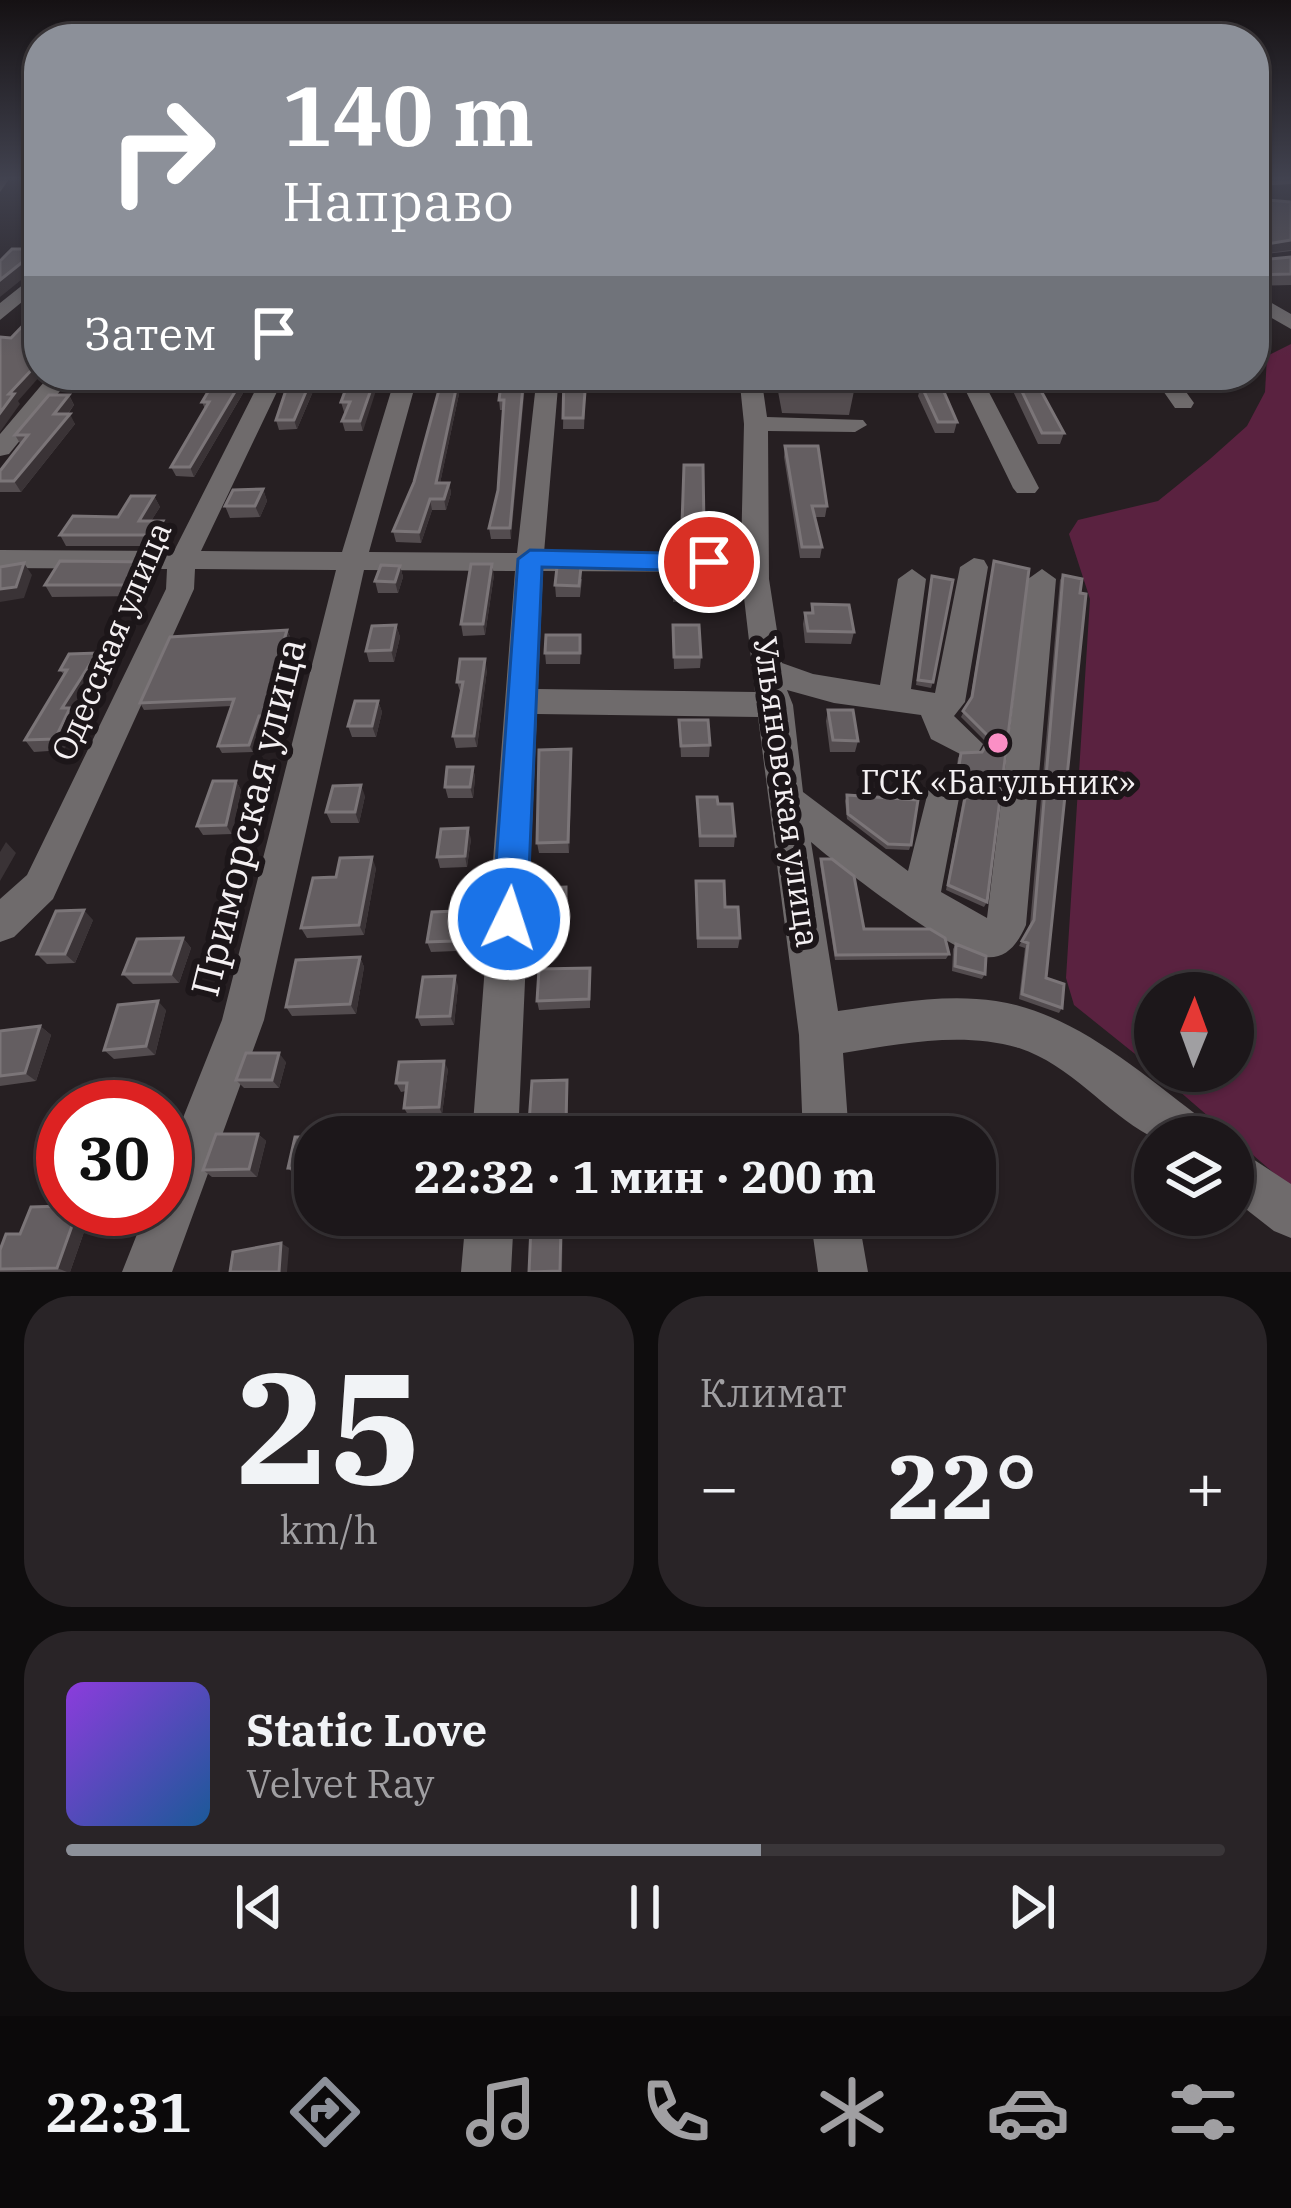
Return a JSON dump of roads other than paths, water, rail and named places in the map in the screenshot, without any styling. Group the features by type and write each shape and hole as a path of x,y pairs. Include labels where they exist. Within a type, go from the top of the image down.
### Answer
{"street":[{"path":"0,449 49,390"},
{"name":"Одесская улица","path":"0,924 40,887 180,589 181,564 267,390"},
{"name":"Приморская улица","path":"147,1272 242,1020 352,563 403,390"},
{"path":"496,1116 530,559 547,390"},
{"name":"Ульяновская улица","path":"752,390 756,424 754,563 820,1035 825,1116"},
{"path":"977,390 1026,488"},
{"path":"1174,390 1183,403"},
{"path":"756,424 855,425"},
{"path":"0,559 181,564 530,559 754,563"},
{"path":"772,671 808,689 933,705 949,702 974,567"},
{"path":"894,698 912,579"},
{"path":"788,800 835,844 920,902 985,938 997,937 1006,925 1042,579"},
{"path":"524,701 777,705"},
{"path":"933,705 943,730 966,745"},
{"path":"920,902 941,798"},
{"path":"820,1035 956,1020 1015,1026 1099,1071 1160,1116"},
{"path":"1254,1185 1291,1214"},
{"path":"486,1272 489,1236"},
{"path":"837,1236 843,1272"}],"place":[{"name":"ГСК «Багульник»","path":"998,743"}]}
